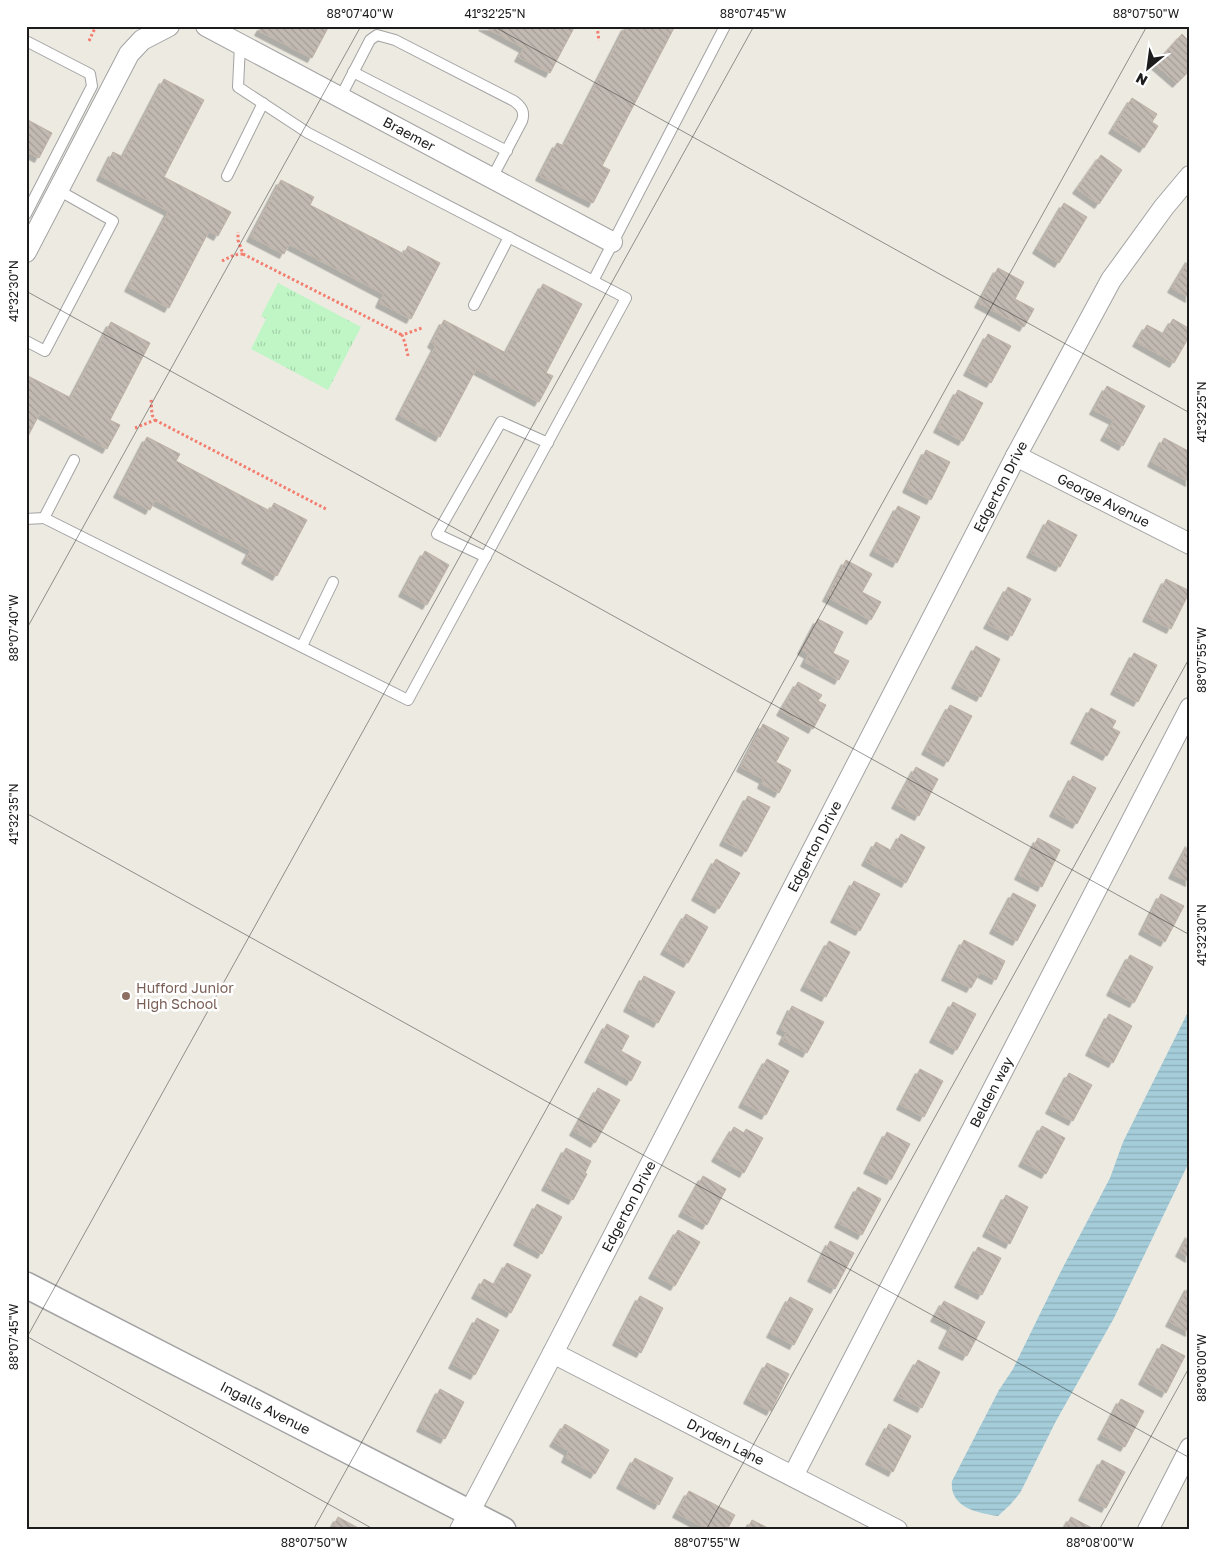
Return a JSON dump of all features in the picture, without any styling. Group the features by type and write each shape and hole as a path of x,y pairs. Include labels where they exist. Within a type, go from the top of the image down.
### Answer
{"street":[{"path":"26,252 129,54 142,40 169,26"},
{"name":"Braemer","path":"206,26 612,242"},
{"name":"Edgerton Drive","path":"464,1521 553,1353 1016,456 1111,280 1164,207 1190,176"},
{"name":"George Avenue","path":"1016,456 1190,544"},
{"name":"Belden way","path":"793,1476 1190,708"},
{"name":"Ingalls Avenue","path":"26,1285 464,1521 503,1530"},
{"name":"Dryden Lane","path":"553,1353 897,1530"},
{"path":"1148,1530 1190,1448"}],"lane":[{"path":"593,280 725,26"},
{"path":"340,98 370,40 377,35 395,40 514,101 522,107 524,115 492,178"},
{"path":"26,214 92,86 90,74 28,42"},
{"path":"26,519 44,518 408,700 626,298 308,133 238,87 240,45"},
{"path":"353,72 507,151"},
{"path":"227,176 263,103"},
{"path":"26,342 44,351 113,221 58,190"},
{"path":"474,305 509,237"},
{"path":"486,557 437,534 501,422 548,443"},
{"path":"44,518 74,460"},
{"path":"302,646 333,582"}],"path":[{"path":"89,41 96,26"},
{"path":"597,26 599,41"},
{"path":"238,232 238,240 243,254"},
{"path":"222,261 234,255 243,254 402,335 406,343 408,356"},
{"path":"402,335 422,328"},
{"path":"151,398 152,415 155,420 328,510"},
{"path":"135,428 155,420"}],"green space":[{"path":"278,283 361,327 328,390 251,349 266,319 261,316"}],"water":[{"path":"1190,1008 1190,1160 1114,1318 1056,1421 1020,1493 998,1516 966,1507 955,1497 952,1490 952,1481 999,1390 1013,1369 1060,1273 1110,1178 1123,1142"}],"building":[{"path":"262,26 329,26 312,58 259,31"},
{"path":"483,26 575,26 550,73 519,57 524,48"},
{"path":"626,26 675,26 602,166 610,170 593,203 540,176 557,143 564,146"},
{"path":"1182,34 1190,42 1190,70 1177,83 1155,64"},
{"path":"164,79 204,100 164,177 231,212 218,236 209,231 169,308 129,287 169,211 101,176 113,152 123,157"},
{"path":"1132,98 1157,114 1152,122 1158,126 1144,148 1113,129"},
{"path":"28,120 52,133 39,158 28,152 26,156 26,124"},
{"path":"1101,155 1122,170 1099,204 1077,189"},
{"path":"281,180 314,197 310,205 404,254 408,246 440,263 411,319 380,303 384,294 289,244 284,254 251,237"},
{"path":"1064,203 1087,217 1059,263 1037,249"},
{"path":"1190,258 1190,298 1172,288"},
{"path":"998,268 1024,282 1015,299 1034,309 1024,327 979,303"},
{"path":"543,284 582,304 546,373 553,376 539,402 476,369 440,437 400,415 436,346 432,343 444,320 506,353"},
{"path":"1173,319 1190,329 1190,335 1174,363 1137,342 1147,325 1164,334"},
{"path":"111,322 150,343 110,420 120,425 107,449 40,413 26,440 26,375 71,398"},
{"path":"988,334 1011,346 991,383 968,371"},
{"path":"1107,386 1145,406 1123,446 1105,436 1114,420 1094,410"},
{"path":"958,390 983,403 963,441 938,428"},
{"path":"147,437 180,454 176,461 270,511 274,503 307,520 277,576 246,559 251,550 155,500 150,510 118,493"},
{"path":"1164,438 1190,452 1190,482 1152,462"},
{"path":"926,450 950,462 931,500 907,488"},
{"path":"898,506 920,517 897,563 874,551"},
{"path":"1048,520 1077,535 1060,567 1031,553"},
{"path":"425,551 449,565 427,605 403,592"},
{"path":"846,560 872,574 862,592 881,602 871,620 827,597"},
{"path":"1166,579 1190,591 1171,629 1147,617"},
{"path":"1008,587 1031,599 1012,636 988,624"},
{"path":"818,619 843,632 833,653 849,661 839,680 805,662 809,654 802,650"},
{"path":"976,646 1000,659 981,697 956,684"},
{"path":"1134,653 1157,665 1138,702 1115,690"},
{"path":"798,682 822,695 818,701 826,705 813,729 781,711"},
{"path":"950,705 972,716 948,762 926,750"},
{"path":"1091,708 1116,721 1112,728 1120,732 1107,756 1075,739"},
{"path":"763,724 789,738 776,762 791,770 779,793 762,784 764,779 741,767"},
{"path":"916,767 938,779 919,816 896,804"},
{"path":"1073,776 1096,788 1077,824 1054,812"},
{"path":"748,796 770,807 746,852 724,841"},
{"path":"901,834 925,847 906,883 866,861 876,842 892,851"},
{"path":"1038,838 1060,850 1042,887 1019,875"},
{"path":"1190,842 1190,882 1173,874"},
{"path":"716,859 740,873 719,909 696,896"},
{"path":"854,881 880,894 860,931 835,918"},
{"path":"1013,893 1036,905 1017,941 994,929"},
{"path":"1161,894 1184,906 1165,942 1143,930"},
{"path":"686,914 708,927 688,963 665,950"},
{"path":"964,940 1005,961 996,980 980,972 971,988 946,976"},
{"path":"829,941 850,952 826,997 805,986"},
{"path":"1130,955 1153,967 1134,1003 1111,991"},
{"path":"644,976 675,992 658,1023 628,1007"},
{"path":"953,1002 976,1014 957,1050 934,1038"},
{"path":"792,1006 824,1022 807,1053 783,1040 787,1032 781,1029"},
{"path":"1109,1014 1132,1026 1113,1063 1090,1051"},
{"path":"607,1024 629,1036 621,1051 641,1062 631,1081 589,1058"},
{"path":"767,1059 789,1071 766,1115 743,1103"},
{"path":"920,1069 943,1081 924,1117 901,1105"},
{"path":"1069,1073 1092,1085 1073,1121 1050,1109"},
{"path":"598,1088 620,1100 595,1143 574,1131"},
{"path":"1042,1126 1065,1138 1046,1174 1023,1162"},
{"path":"734,1127 744,1133 746,1129 763,1138 744,1173 716,1157"},
{"path":"887,1132 910,1144 891,1180 868,1169"},
{"path":"566,1148 591,1161 585,1173 587,1174 573,1200 546,1186"},
{"path":"703,1176 726,1189 707,1225 683,1212"},
{"path":"858,1187 881,1199 862,1235 839,1223"},
{"path":"1006,1195 1028,1207 1010,1244 987,1232"},
{"path":"537,1204 562,1217 542,1254 518,1241"},
{"path":"678,1230 700,1242 675,1286 653,1274"},
{"path":"1190,1233 1190,1258 1180,1252"},
{"path":"830,1241 854,1253 835,1289 812,1277"},
{"path":"978,1247 1001,1258 982,1295 959,1283"},
{"path":"507,1263 531,1275 511,1313 476,1294 484,1279 495,1285"},
{"path":"1190,1286 1190,1332 1170,1322"},
{"path":"640,1296 663,1308 641,1353 617,1341"},
{"path":"790,1297 813,1309 794,1345 771,1333"},
{"path":"944,1301 985,1322 967,1356 943,1344 952,1326 935,1317"},
{"path":"477,1318 499,1330 475,1375 453,1364"},
{"path":"1162,1344 1185,1356 1166,1393 1143,1380"},
{"path":"918,1360 940,1372 922,1408 898,1396"},
{"path":"767,1363 789,1374 771,1411 748,1399"},
{"path":"440,1389 464,1402 445,1439 421,1427"},
{"path":"1121,1399 1144,1411 1125,1447 1102,1435"},
{"path":"565,1424 609,1450 595,1474 566,1458 569,1451 554,1442"},
{"path":"889,1424 911,1436 893,1472 870,1460"},
{"path":"635,1458 673,1478 659,1505 621,1484"},
{"path":"1102,1460 1125,1472 1106,1508 1083,1496"},
{"path":"689,1491 735,1515 727,1530 709,1530 677,1513"},
{"path":"338,1517 362,1530 331,1530"},
{"path":"1071,1517 1094,1529 1064,1530"},
{"path":"752,1520 772,1530 747,1530"}],"place":[{"name":"Hufford Junior High School","path":"126,996"}]}
